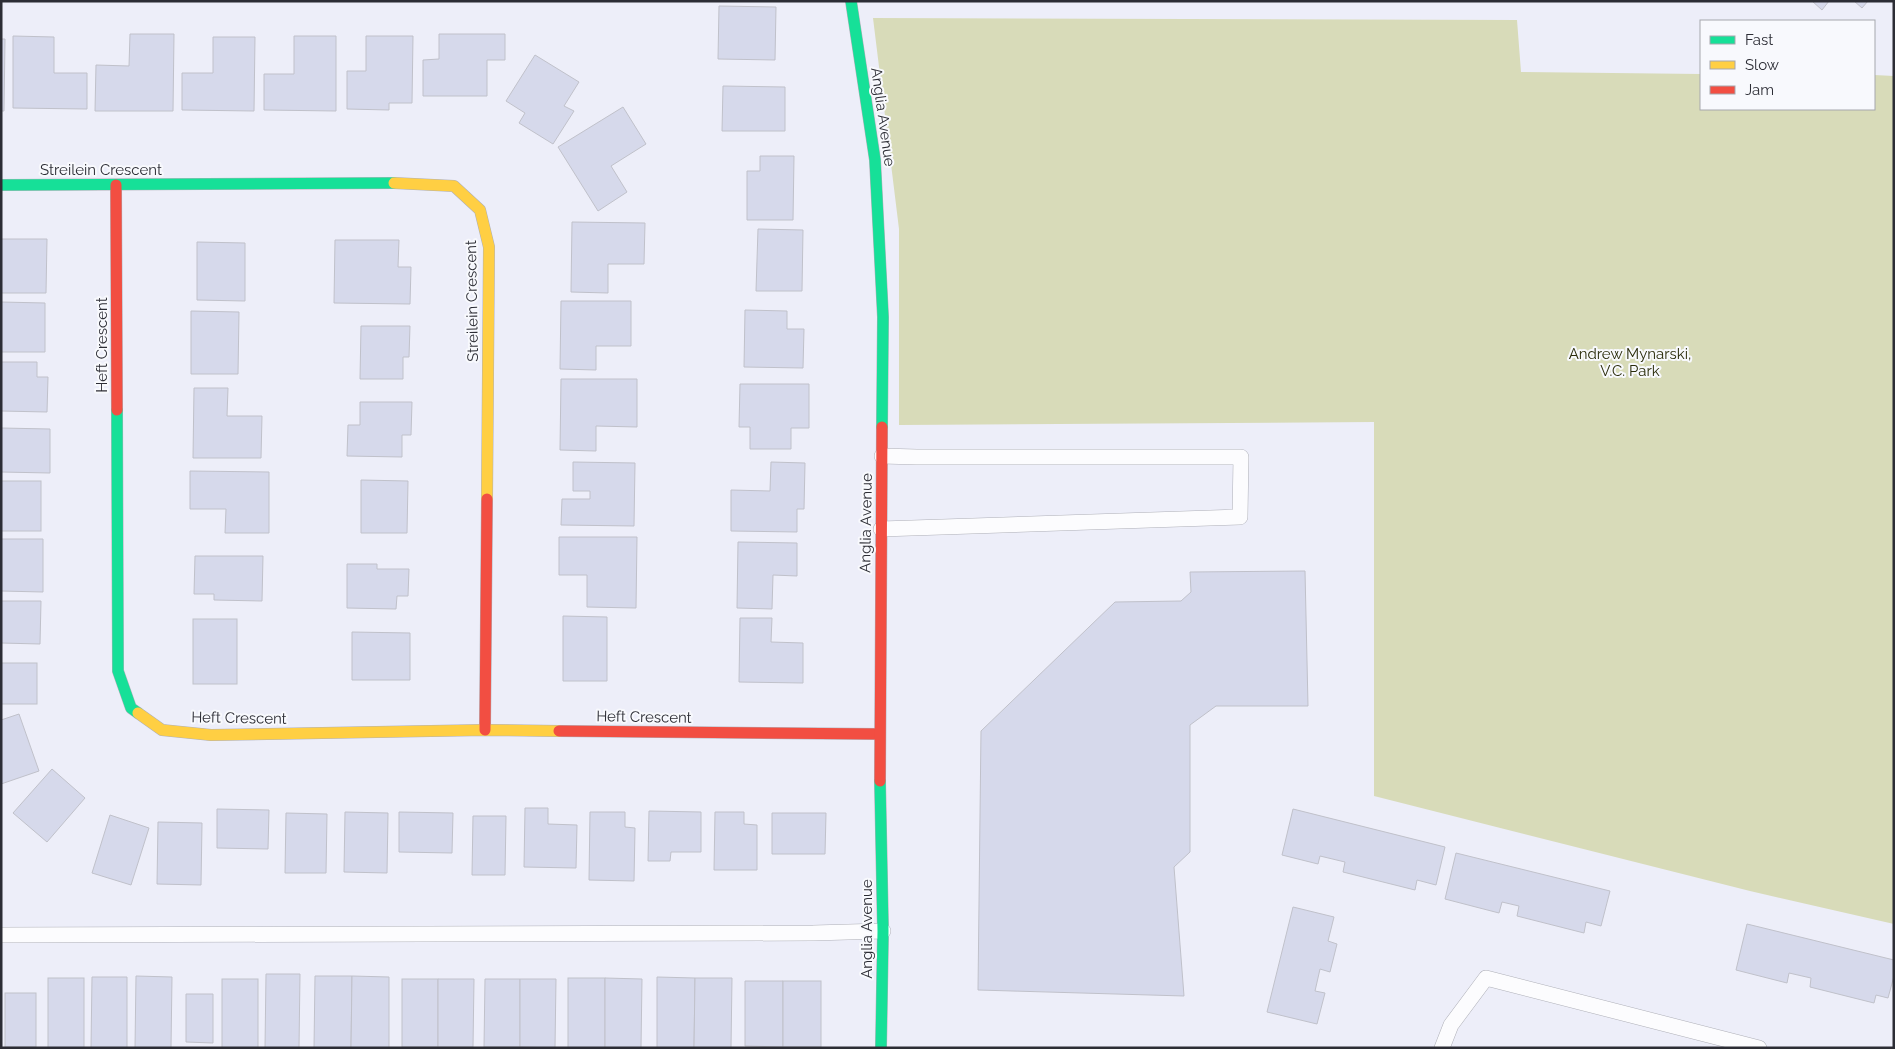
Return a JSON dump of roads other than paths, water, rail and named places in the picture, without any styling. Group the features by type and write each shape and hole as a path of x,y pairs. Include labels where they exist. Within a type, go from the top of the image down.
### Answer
{"street":[{"name":"Anglia Avenue","path":"851,1 875,160 883,317 879,734 883,931 880,1048"},
{"name":"Streilein Crescent","path":"1,185 415,183 454,186 480,210 489,247 490,281 485,730"},
{"name":"Heft Crescent","path":"116,185 118,671 131,708 162,730 211,735 485,730 879,734"}],"lane":[{"path":"881,529 1240,517 1240,457 882,456"},
{"path":"1,935 813,933 883,931"},
{"path":"1442,1048 1451,1025 1486,978 1759,1048"}],"park label":[{"name":"Andrew Mynarski, V.C. Park","path":"1630,362"}]}
